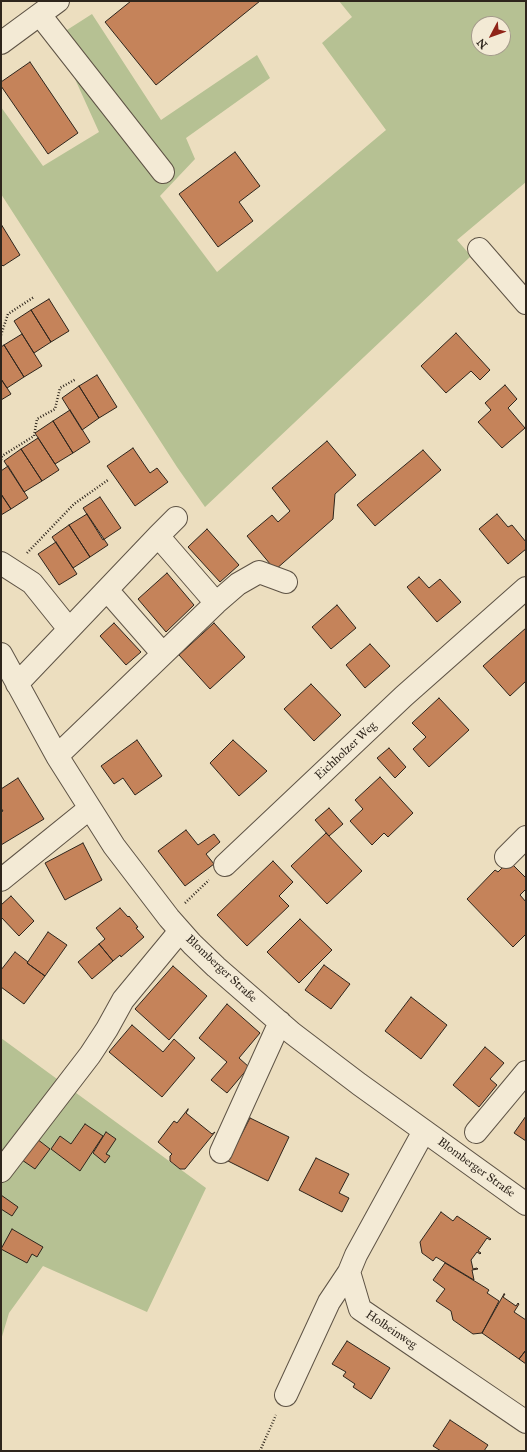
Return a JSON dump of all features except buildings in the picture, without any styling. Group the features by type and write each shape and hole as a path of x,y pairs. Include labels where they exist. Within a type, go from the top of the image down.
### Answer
{"street":[{"path":"1,43 58,1"},
{"path":"40,15 162,172"},
{"path":"479,249 526,303"},
{"path":"17,684 176,518"},
{"path":"158,536 216,603"},
{"path":"6,566 32,583 69,629"},
{"path":"57,756 216,603 238,584 259,572 286,582"},
{"name":"Eichholzer Weg","path":"225,864 404,696 526,588"},
{"path":"107,590 163,654"},
{"name":"Blomberger Straße","path":"1,654 57,756 114,846 174,924 216,967 280,1022 359,1084 526,1204"},
{"path":"1,880 90,808"},
{"path":"506,857 526,837"},
{"path":"1,1171 90,1055 107,1029 123,1000 174,924"},
{"path":"222,1152 280,1022"},
{"path":"476,1132 526,1072"},
{"path":"286,1395 329,1302 348,1272 424,1132"},
{"name":"Holbeinweg","path":"348,1272 360,1309 526,1422"}],"path":[{"path":"1,335 8,314 34,297"},
{"path":"1,460 2,456 34,436 37,419 55,409 60,388 76,379"},
{"path":"6,566 74,504 108,480"},
{"path":"174,924 225,864"},
{"path":"260,1451 286,1395"}],"green space":[{"path":"339,1 526,1 526,182 457,240 471,256 205,507 177,467 1,194 1,107 43,166 99,132 56,37 92,14 161,120 257,55 270,78 186,138 195,159 160,196 217,272 386,130 322,43 352,17"},
{"path":"1,1038 206,1188 147,1312 43,1266 9,1313 1,1340"}]}
